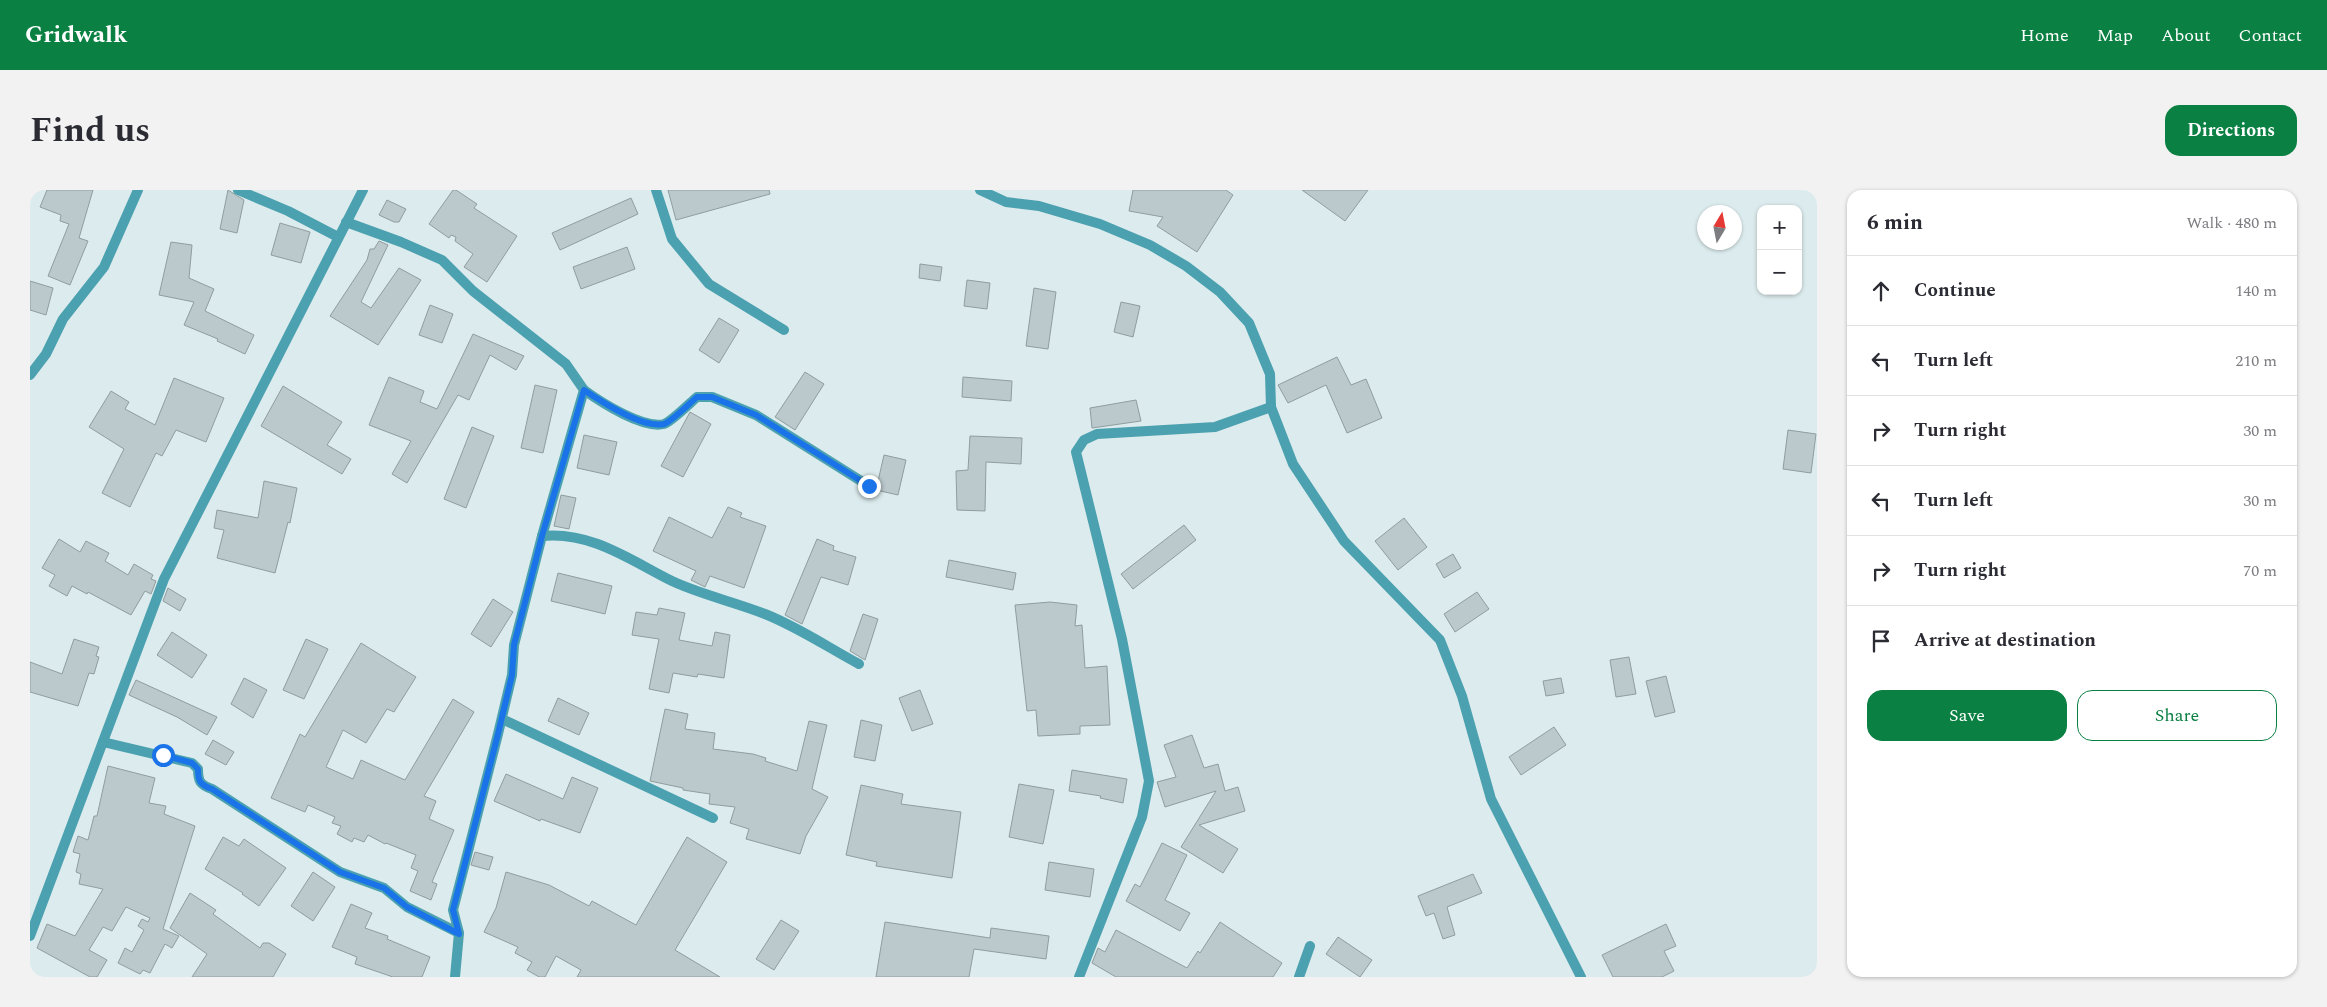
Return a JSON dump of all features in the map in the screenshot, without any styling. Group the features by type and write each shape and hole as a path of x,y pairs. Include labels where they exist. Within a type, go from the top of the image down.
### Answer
{"street":[{"path":"30,375 46,354 63,319 104,267 138,190"},
{"path":"238,190 288,211 338,237"},
{"path":"30,936 164,579 338,237 364,190"},
{"path":"656,190 672,238 709,284 784,330"},
{"path":"980,190 1006,202 1039,206 1100,224 1150,245 1186,266 1220,292 1248,323 1270,374 1271,407 1293,464 1344,541 1440,640 1462,696 1491,798 1581,977"},
{"path":"346,222 401,242 442,260 473,292 566,364 584,390 601,402 649,424 666,424 697,397 712,397 756,415 869,486"},
{"path":"456,977 459,934 453,910 502,719 512,675 514,645 542,536 584,390"},
{"path":"1078,977 1142,817 1149,780 1122,639 1076,452 1084,440 1097,434 1215,427 1271,407"},
{"path":"542,536 561,534 589,541 632,558 673,581 768,615 859,664"},
{"path":"502,719 713,818"},
{"path":"103,742 192,763 198,769 198,780 203,786 212,789 340,872 384,888 407,907 459,934"},
{"path":"1299,977 1310,946"}],"building":[{"path":"47,190 93,190 79,238 88,241 70,285 48,276 69,224 60,221 61,215 40,207"},
{"path":"228,190 244,200 237,233 220,229"},
{"path":"453,190 456,190 477,204 474,208 517,236 487,282 464,267 473,254 455,241 456,237 451,235 449,238 429,224"},
{"path":"668,190 769,190 770,194 676,220"},
{"path":"1133,190 1226,190 1233,195 1197,252 1157,226 1163,217 1129,211"},
{"path":"1302,190 1368,190 1345,221"},
{"path":"631,198 638,214 560,250 552,233"},
{"path":"387,200 406,209 399,222 394,222 379,215"},
{"path":"280,223 310,232 301,263 271,255"},
{"path":"379,241 388,245 361,302 371,308 399,268 421,280 378,345 330,316 367,260 370,249 374,249"},
{"path":"171,242 192,245 189,278 214,289 205,311 254,335 245,354 217,341 218,339 184,325 194,302 159,295"},
{"path":"627,247 635,269 581,289 573,267"},
{"path":"920,264 942,267 940,281 919,278"},
{"path":"967,280 990,283 987,309 964,306"},
{"path":"30,281 53,288 46,315 30,310"},
{"path":"1034,288 1056,292 1048,349 1026,346"},
{"path":"1121,302 1140,306 1133,337 1114,332"},
{"path":"430,305 453,314 442,343 419,335"},
{"path":"719,318 739,330 719,363 699,350"},
{"path":"473,334 524,356 516,370 490,355 469,400 458,395 407,483 392,474 411,441 369,425 389,377 424,391 420,402 437,409"},
{"path":"1337,357 1351,385 1366,379 1382,418 1347,433 1326,385 1288,403 1278,385"},
{"path":"805,372 824,384 795,430 775,417"},
{"path":"963,377 1012,381 1011,401 962,397"},
{"path":"174,378 224,398 206,442 176,430 162,456 156,453 130,507 102,493 124,449 89,427 111,391 129,402 125,409 155,425"},
{"path":"535,385 557,390 543,453 521,448"},
{"path":"283,386 342,422 327,445 351,459 342,474 261,426"},
{"path":"1136,400 1141,421 1092,428 1090,408"},
{"path":"690,412 711,424 683,477 661,466"},
{"path":"472,427 494,436 466,508 444,499"},
{"path":"1788,430 1816,434 1811,473 1783,469"},
{"path":"584,435 617,442 609,475 577,468"},
{"path":"970,436 1022,438 1021,464 986,462 985,511 957,510 956,471 968,470"},
{"path":"884,455 906,460 898,495 876,490"},
{"path":"264,481 297,488 290,523 288,522 275,573 217,558 224,530 214,528 217,510 258,518"},
{"path":"561,495 576,498 569,529 554,526"},
{"path":"728,507 742,513 740,517 766,526 744,588 710,576 705,587 691,580 696,571 653,551 669,517 712,538"},
{"path":"1404,518 1427,547 1398,570 1375,541"},
{"path":"1184,525 1196,540 1133,589 1121,574"},
{"path":"59,539 80,552 86,541 109,553 105,561 128,575 134,564 153,575 151,579 156,581 151,594 145,591 131,615 88,592 87,594 72,586 67,596 49,586 55,575 42,568"},
{"path":"817,539 834,546 833,550 856,557 848,585 821,577 802,624 785,615"},
{"path":"1453,554 1461,568 1444,578 1436,564"},
{"path":"949,560 1016,573 1013,590 946,577"},
{"path":"558,573 612,586 605,614 551,601"},
{"path":"168,588 186,599 180,611 163,601"},
{"path":"1477,592 1489,609 1455,632 1444,614"},
{"path":"493,599 513,612 491,647 471,634"},
{"path":"1050,602 1077,605 1075,626 1082,625 1085,668 1107,666 1110,725 1080,726 1080,734 1038,736 1036,710 1027,711 1015,605"},
{"path":"659,608 685,613 679,640 712,646 715,632 730,635 724,678 698,674 697,677 673,673 669,693 649,689 659,639 632,635 636,612 657,615"},
{"path":"863,614 878,619 865,660 850,651"},
{"path":"172,632 207,655 192,678 157,655"},
{"path":"74,639 99,647 96,656 99,657 94,674 89,673 78,706 30,692 30,662 62,674"},
{"path":"306,639 328,649 304,699 283,690"},
{"path":"361,643 416,677 394,712 387,709 366,743 343,730 326,767 353,779 361,760 405,780 453,699 474,712 424,796 436,801 429,819 454,830 432,882 437,884 431,900 410,891 418,871 411,868 416,855 385,844 368,835 364,842 354,838 352,842 337,834 341,826 332,823 335,817 308,805 305,812 271,798 300,734 305,737"},
{"path":"1629,657 1636,694 1616,697 1610,660"},
{"path":"1666,676 1675,712 1655,717 1646,681"},
{"path":"244,678 267,690 253,718 231,704"},
{"path":"1561,678 1564,693 1546,696 1543,681"},
{"path":"136,680 217,717 207,735 177,717 129,695"},
{"path":"920,690 933,724 912,731 899,698"},
{"path":"558,698 589,713 579,735 548,721"},
{"path":"665,709 688,714 685,729 715,733 713,749 753,754 766,758 765,761 797,771 809,721 827,725 812,789 828,797 806,836 800,854 746,839 749,829 730,823 735,807 709,804 710,794 683,790 683,788 650,781"},
{"path":"861,720 882,725 875,761 854,757"},
{"path":"1554,727 1566,745 1521,775 1509,757"},
{"path":"1192,735 1204,768 1218,764 1225,791 1238,787 1245,811 1199,825 1238,849 1223,873 1181,847 1216,791 1165,807 1157,782 1176,777 1164,745"},
{"path":"213,740 234,752 226,765 205,754"},
{"path":"108,766 155,778 149,803 166,806 164,814 195,826 163,929 179,936 172,948 165,944 150,973 143,970 140,974 118,963 125,948 132,952 144,930 138,926 142,919 148,922 150,918 126,907 112,931 103,927 89,950 107,960 97,977 90,977 37,948 47,924 75,936 103,889 79,884 81,874 76,872 80,854 73,852 78,836 88,840 94,816 97,816"},
{"path":"1072,770 1127,779 1123,803 1100,798 1101,796 1069,791"},
{"path":"506,774 563,799 572,777 598,788 580,833 541,819 540,821 494,801"},
{"path":"1019,784 1054,790 1043,844 1009,837"},
{"path":"861,785 903,794 901,804 961,812 952,878 876,866 877,862 846,855"},
{"path":"223,837 239,846 244,839 286,868 259,906 243,893 205,869"},
{"path":"687,837 727,862 675,950 720,977 577,977 581,970 556,956 545,977 539,977 527,970 532,962 515,953 518,947 484,932 496,908 506,872 549,885 589,906 592,901 636,925"},
{"path":"1162,843 1187,855 1165,900 1190,913 1180,931 1126,901 1135,884 1140,887"},
{"path":"475,852 493,857 489,870 471,865"},
{"path":"1049,862 1094,869 1090,897 1045,890"},
{"path":"313,872 335,887 313,921 291,906"},
{"path":"1473,874 1482,893 1447,907 1455,935 1443,939 1434,913 1426,916 1418,896"},
{"path":"190,893 216,910 213,914 260,948 263,943 269,943 286,954 273,977 192,977 207,954 170,928"},
{"path":"351,904 372,913 365,928 388,936 387,939 430,957 422,977 393,977 355,964 357,957 332,947"},
{"path":"781,920 799,931 774,970 756,959"},
{"path":"885,922 990,938 991,928 1049,936 1046,959 974,949 969,977 876,977"},
{"path":"1220,922 1282,963 1273,977 1116,977 1092,963 1098,948 1105,952 1116,930 1187,968 1198,951 1200,953"},
{"path":"1666,924 1676,946 1664,951 1674,971 1662,977 1613,977 1602,955"},
{"path":"1338,937 1372,960 1360,977 1326,954"}],"route":[{"path":"163,755 192,763 198,769 198,780 203,786 212,789 340,872 384,888 407,907 459,934 453,910 512,675 514,645 542,536 584,390 601,402 649,424 666,424 683,407 697,397 712,397 756,415 777,430 798,441 869,486"}]}
